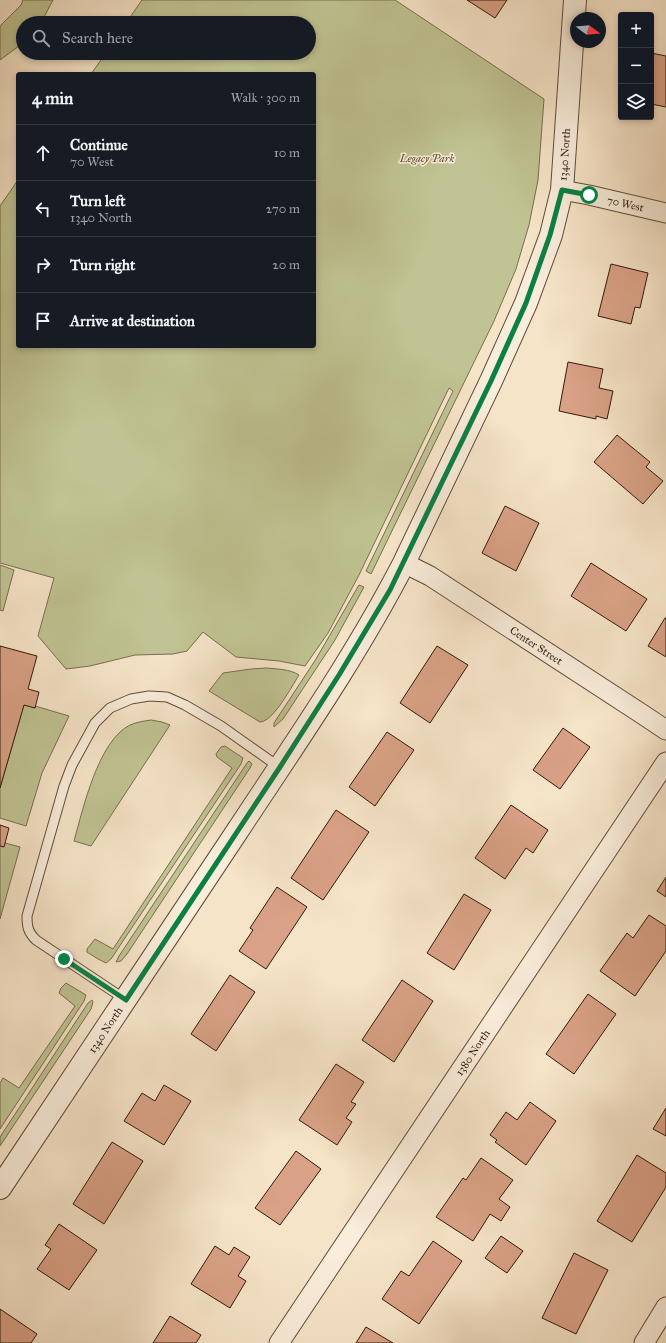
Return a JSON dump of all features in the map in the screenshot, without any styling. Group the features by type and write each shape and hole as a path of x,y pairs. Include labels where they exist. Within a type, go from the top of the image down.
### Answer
{"street":[{"name":"1340 North","path":"0,1188 280,767 343,669 390,590 404,563 491,381 526,303 550,235 562,190 575,0"},
{"name":"70 West","path":"562,190 666,213"},
{"name":"Center Street","path":"404,563 430,576 666,730"},
{"name":"1380 North","path":"279,1343 666,762"},
{"path":"644,1343 666,1307"}],"lane":[{"path":"126,1000 36,940 30,934 27,927 27,916 64,786 72,765 95,723 110,708 131,699 149,696 167,697 185,705 221,726 280,767"}],"green space":[{"path":"23,0 53,0 45,16 16,16 16,48 0,60 0,26 21,5"},
{"name":"Legacy Park","path":"142,0 395,0 544,99 538,180 529,225 516,269 494,321 371,574 366,571 453,391 449,388 359,575 328,633 305,666 279,661 236,657 203,632 187,651 173,654 135,655 90,666 66,669 38,636 54,578 0,563 0,206 16,183 16,348 316,348 316,72 92,72 101,60 316,60 316,16 131,16"},
{"path":"0,565 14,570 3,611 0,610"},
{"path":"359,585 364,587 335,640 283,719 274,727 274,723 316,659"},
{"path":"266,668 287,670 299,675 282,703 271,716 265,720 260,722 209,691 223,673"},
{"path":"24,705 35,708 35,706 69,716 42,773 26,826 0,818 0,788"},
{"path":"151,720 170,725 91,846 74,841 93,777 109,745 119,733 130,725"},
{"path":"225,746 243,758 241,764 111,959 106,963 98,959 87,952 87,949 95,939 113,949 232,768 217,757 216,754 221,747"},
{"path":"249,761 252,764 250,768 127,954 121,961 116,962 119,956"},
{"path":"5,843 20,847 0,919 0,846"},
{"path":"66,983 86,995 84,1001 0,1129 0,1083 3,1078 19,1088 75,1006 59,993 61,988"},
{"path":"92,1000 93,1002 91,1009 0,1146 0,1137 88,1003"}],"building":[{"path":"467,0 507,0 495,18"},
{"path":"654,54 666,56 666,107 654,105"},
{"path":"611,264 648,273 640,308 635,307 631,324 598,316"},
{"path":"568,362 603,369 599,388 613,391 607,419 596,416 596,419 559,411"},
{"path":"617,435 650,462 646,467 663,481 643,504 594,462"},
{"path":"505,506 539,523 516,571 482,553"},
{"path":"591,563 647,599 626,631 571,596"},
{"path":"666,618 666,657 648,646"},
{"path":"0,646 37,656 28,689 39,692 35,708 24,705 0,788"},
{"path":"437,646 468,665 430,723 400,703"},
{"path":"563,728 590,747 560,789 533,770"},
{"path":"387,732 414,750 375,806 349,787"},
{"path":"511,805 548,830 533,853 526,848 505,879 475,858"},
{"path":"336,810 369,832 323,900 291,878"},
{"path":"0,825 9,828 4,847 0,846"},
{"path":"666,877 666,897 657,891"},
{"path":"277,887 307,907 266,969 239,951 253,930 250,928"},
{"path":"464,894 491,910 454,970 427,953"},
{"path":"649,915 666,926 666,951 635,996 600,971 627,933 633,938"},
{"path":"230,975 255,992 216,1051 191,1034"},
{"path":"402,980 433,1001 394,1062 362,1040"},
{"path":"588,994 616,1014 574,1074 546,1054"},
{"path":"336,1064 364,1082 351,1102 356,1104 346,1118 352,1122 337,1145 299,1120"},
{"path":"164,1085 191,1101 164,1145 124,1121 142,1093 155,1101"},
{"path":"530,1102 556,1121 526,1165 495,1142 497,1140 490,1135 506,1112 517,1120"},
{"path":"666,1108 666,1136 653,1129"},
{"path":"112,1142 143,1161 104,1224 73,1204"},
{"path":"296,1151 321,1169 280,1225 255,1208"},
{"path":"637,1155 666,1173 666,1187 632,1242 597,1221"},
{"path":"481,1158 513,1180 499,1199 510,1207 501,1221 490,1214 473,1241 436,1217 463,1178 466,1180"},
{"path":"59,1224 97,1250 69,1290 37,1269 51,1249 45,1245"},
{"path":"501,1236 523,1251 507,1273 485,1258"},
{"path":"433,1241 462,1261 419,1324 382,1299 401,1271 409,1276"},
{"path":"215,1246 229,1255 234,1247 250,1257 238,1276 246,1281 230,1308 191,1284"},
{"path":"574,1253 608,1270 576,1334 542,1318"},
{"path":"0,1309 37,1334 31,1343 0,1343"},
{"path":"170,1316 201,1335 196,1343 153,1343"},
{"path":"366,1327 393,1343 356,1343"}],"route":[{"path":"64,959 126,1000 280,767 339,675 390,590 491,381 526,303 550,235 562,190 589,195"}]}
